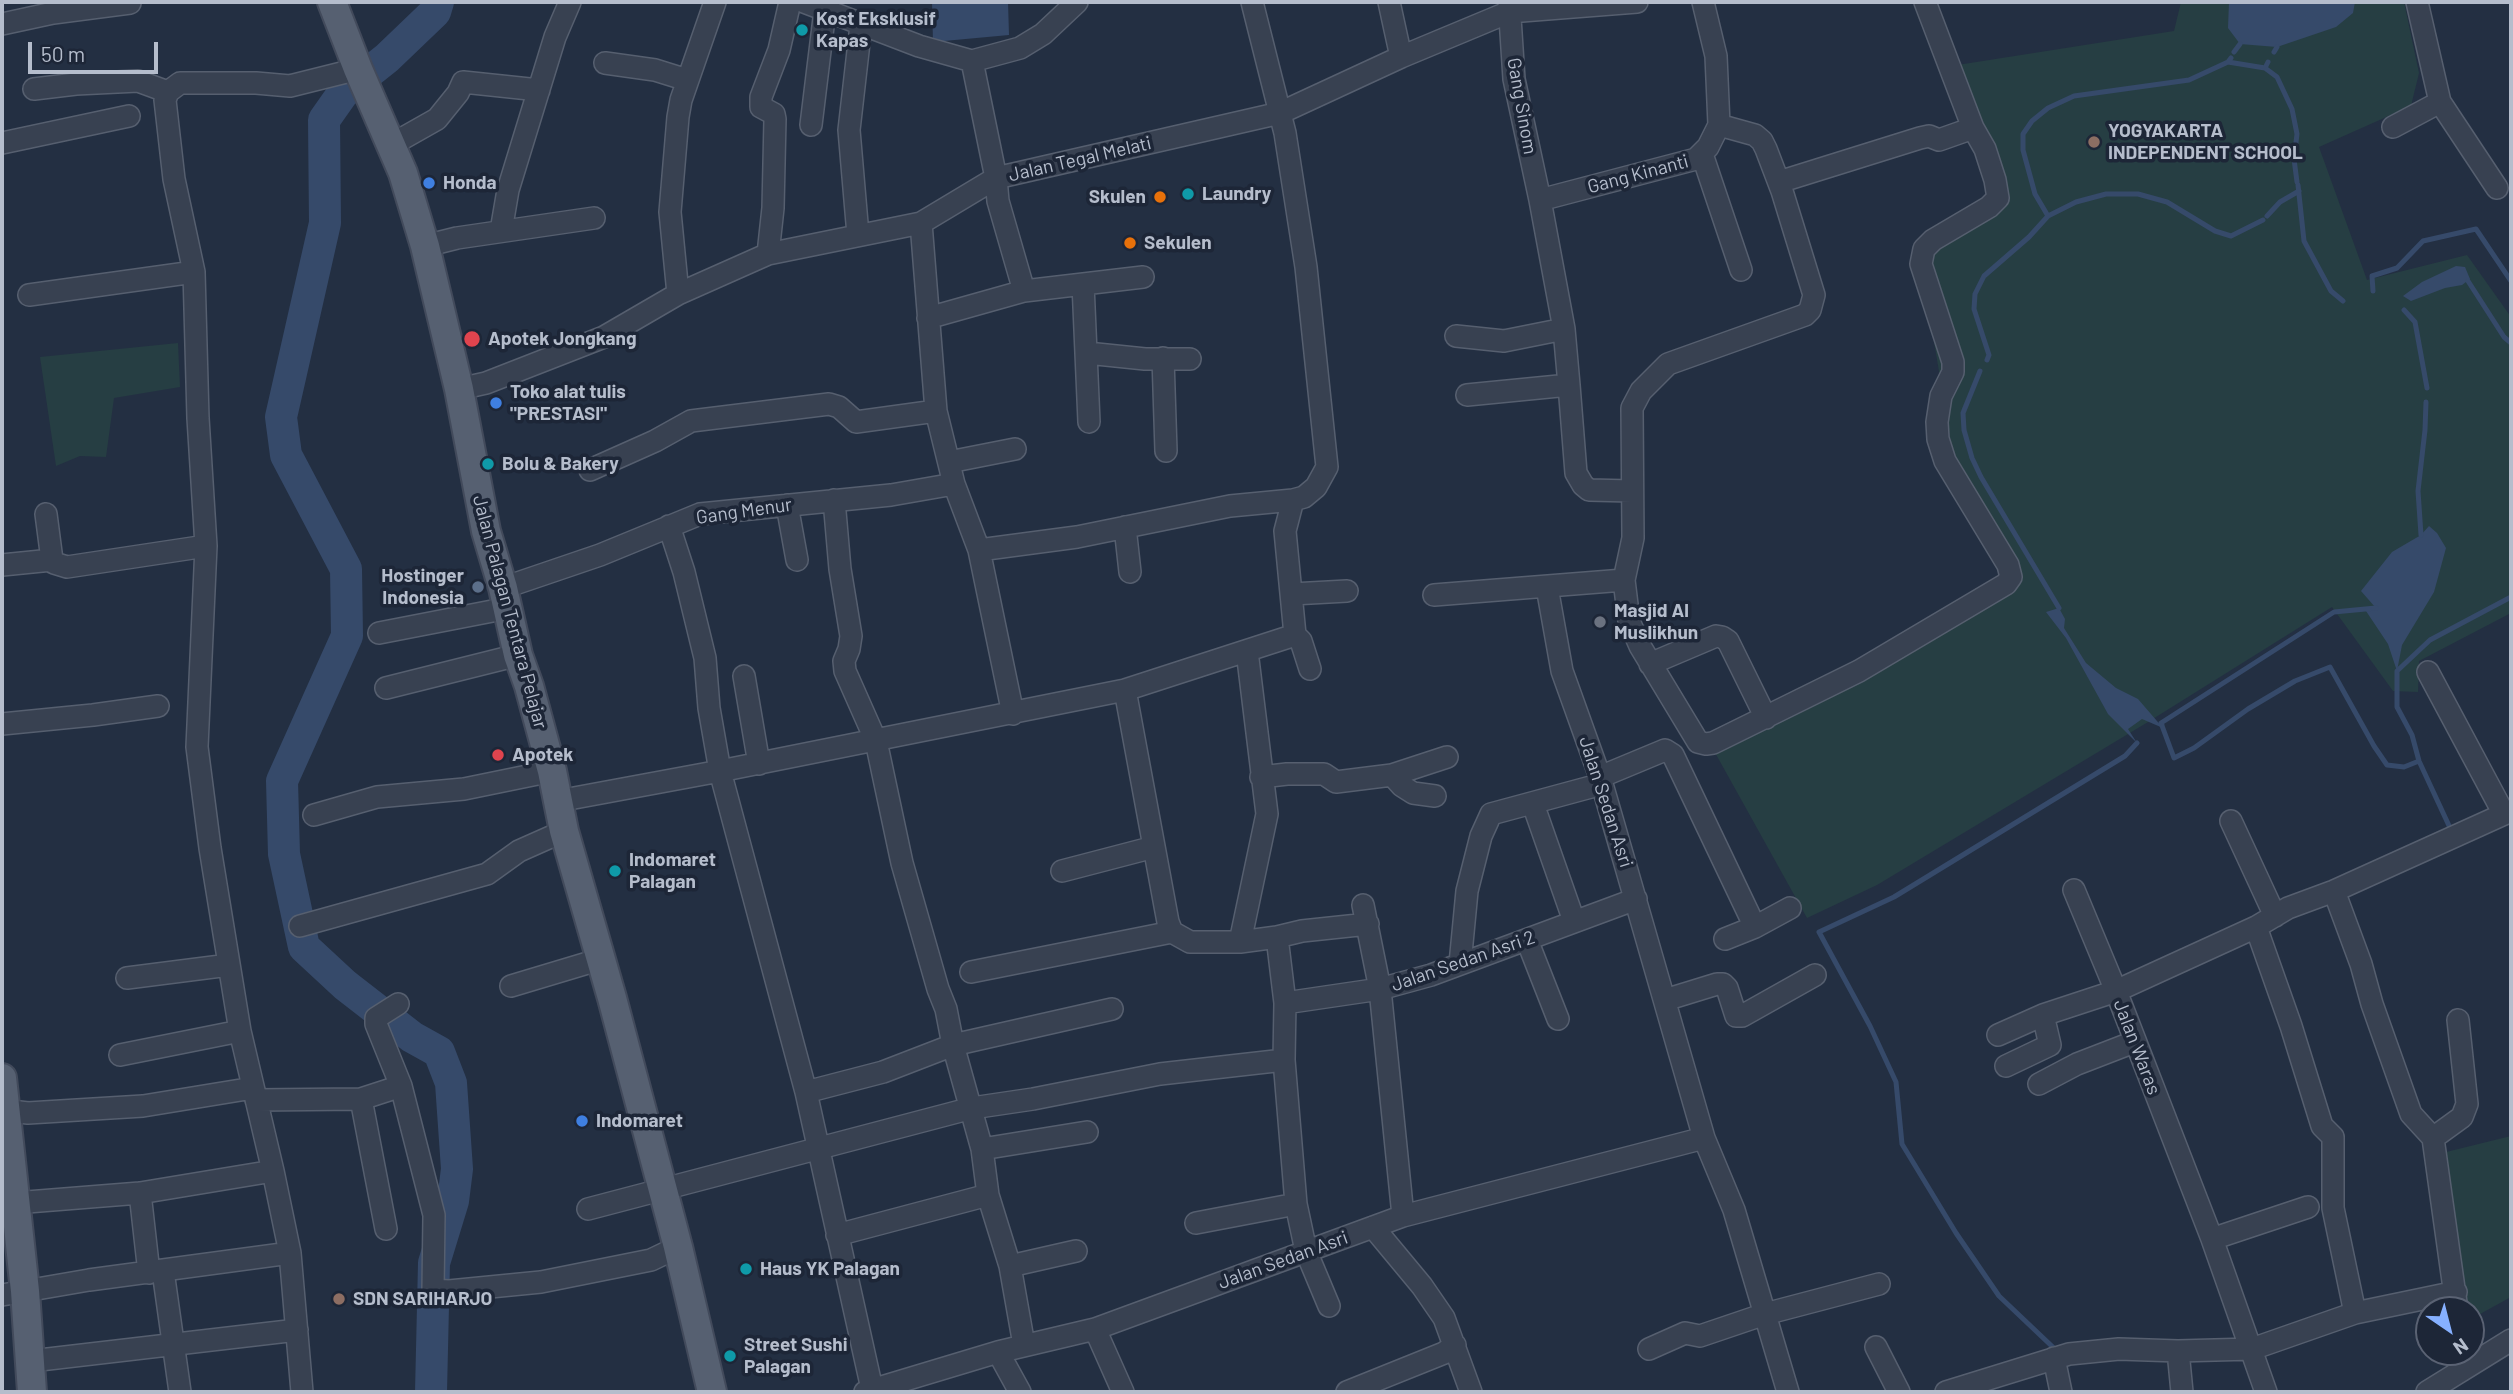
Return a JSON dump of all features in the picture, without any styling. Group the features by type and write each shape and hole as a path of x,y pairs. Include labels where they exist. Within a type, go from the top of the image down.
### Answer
{"main road":[{"name":"Jalan Palagan Tentara Pelajar","path":"332,2 360,75 403,173 425,246 459,389 486,531 678,1247 712,1392"},
{"path":"2,1078 13,1293 31,1361 27,1392"}],"street":[{"path":"501,231 508,190 555,37 570,2"},
{"path":"678,294 670,212 678,117 687,80 715,2"},
{"path":"768,254 774,208 775,119 774,114 761,107 761,97 779,50 790,2"},
{"path":"804,2 919,46 972,61 1020,48 1043,34 1077,2"},
{"path":"979,550 1077,537 1230,506 1293,500 1304,497 1316,487 1327,467 1306,267 1285,133 1252,2"},
{"path":"1389,2 1401,57"},
{"name":"Jalan Tegal Melati","path":"459,389 486,383 604,337 678,294 768,254 921,223 996,178 1280,113 1509,7 1637,2"},
{"path":"1703,2 1716,56 1719,125 1755,135 1762,141 1779,182 1814,295 1810,310 1805,315 1668,364 1653,377 1632,408 1633,538 1624,580 1629,621 1650,664 1698,742 1713,743 1858,671 2006,584 2011,577 2008,565 1945,461 1938,439 1937,422 1941,396 1953,372 1953,362 1921,264 1924,249 1933,240 1989,207 1998,198 1985,149 1973,128 1925,2"},
{"path":"2417,2 2440,102 2497,188"},
{"path":"2,24 53,13 131,3"},
{"name":"Gang Sinom","path":"1509,7 1514,79 1564,329 1576,473 1588,490 1632,492"},
{"path":"811,125 825,10"},
{"path":"858,235 849,130 861,25"},
{"path":"972,61 996,178 998,201 1024,291"},
{"path":"605,63 655,70 687,80"},
{"path":"302,1392 290,1253 240,1031 210,848 197,747 206,546 198,418 194,272 174,179 165,100 168,92 180,83 290,86 360,75"},
{"path":"34,89 138,81 168,92"},
{"path":"391,145 437,119 463,82 539,90"},
{"path":"2393,127 2440,102"},
{"path":"2,143 129,116"},
{"name":"Gang Kinanti","path":"1540,200 1696,159 1709,147 1719,125"},
{"path":"1779,182 1920,138 1929,136 1939,140 1946,139 1973,128"},
{"path":"1702,154 1741,270"},
{"path":"425,246 457,238 594,218"},
{"path":"921,223 936,411 954,484 979,550 1013,714"},
{"path":"29,295 194,272"},
{"path":"928,318 1024,291 1143,277"},
{"path":"1083,284 1089,422"},
{"path":"1456,336 1504,341 1564,329"},
{"path":"1087,354 1145,359 1190,359"},
{"path":"1163,358 1166,451"},
{"path":"1466,395 1569,385"},
{"path":"590,470 655,441 691,421 830,404 839,407 856,422 936,411"},
{"path":"949,462 1015,449"},
{"name":"Gang Menur","path":"379,633 506,598 600,555 700,514 891,495 954,484"},
{"path":"834,500 851,636 844,661 845,671 876,741 902,863 946,1009 953,1045 972,1108 982,1149 988,1195 1010,1266 1024,1345"},
{"path":"1293,500 1285,531 1295,635 1301,641 1310,669"},
{"path":"787,505 797,560"},
{"path":"46,514 52,560 67,567 206,546"},
{"path":"669,526 684,572 705,658 709,708 720,771 819,1149 868,1391"},
{"path":"1125,527 1130,572"},
{"path":"2,565 52,560"},
{"path":"1434,595 1624,580"},
{"name":"Jalan Sedan Asri","path":"1547,587 1562,670 1601,780 1704,1138 1734,1210 1788,1392"},
{"path":"1292,594 1347,591"},
{"path":"558,801 759,764 1125,690 1295,635"},
{"path":"1650,664 1716,636 1722,637 1728,641 1766,718"},
{"path":"1240,942 1267,814 1247,652"},
{"path":"386,688 518,655"},
{"path":"2428,672 2508,813"},
{"path":"744,676 759,764"},
{"path":"1125,690 1172,932 1190,942 1240,942 1277,937 1366,914 1380,989 1403,1216"},
{"path":"2,724 158,706"},
{"path":"1460,964 1467,891 1481,836 1491,814 1532,804 1601,780 1665,750 1670,752 1755,927"},
{"path":"1261,777 1324,774 1336,782 1392,775 1447,757"},
{"path":"314,815 377,797 464,789 552,771"},
{"path":"1392,775 1413,793 1434,796"},
{"path":"1532,804 1574,921"},
{"name":"Jalan Waras","path":"2266,1392 2212,1239 2116,991 2256,927 2288,908 2333,891 2508,813"},
{"path":"2231,821 2275,916"},
{"path":"300,926 487,874 519,851 565,831"},
{"path":"1062,871 1154,847"},
{"path":"1998,1035 2043,1015 2116,991 2074,890"},
{"path":"2333,891 2361,964 2372,1004 2411,1114 2433,1138 2456,1296"},
{"name":"Jalan Sedan Asri 2","path":"1285,1003 1380,989 1460,964 1636,900"},
{"path":"1725,939 1790,908"},
{"path":"2256,927 2322,1126 2333,1137 2333,1208 2355,1314"},
{"path":"971,972 1172,932"},
{"path":"1277,937 1285,1003 1284,1060 1296,1204 1306,1251 1329,1306"},
{"path":"1527,940 1558,1019"},
{"path":"511,986 601,959"},
{"path":"127,978 229,965"},
{"path":"1665,1000 1723,984 1727,988 1736,1016 1742,1016 1815,975"},
{"path":"806,1093 883,1072 953,1045 1112,1009"},
{"path":"389,1010 378,1031 401,1086 434,1215 441,1290 541,1282 651,1260 678,1247"},
{"path":"2006,1066 2050,1045 2043,1015"},
{"path":"2433,1138 2462,1117 2467,1104 2462,1037 2458,1020"},
{"path":"120,1055 240,1031"},
{"path":"2039,1084 2077,1064 2134,1042"},
{"path":"588,1209 972,1108 1160,1074 1284,1060"},
{"path":"3,1110 28,1114 143,1106 254,1094 361,1099 401,1086"},
{"path":"361,1099 386,1229"},
{"path":"982,1149 1087,1132"},
{"name":"Jalan Sedan Asri","path":"868,1391 998,1352 1095,1329 1403,1216 1704,1138"},
{"path":"8,1204 140,1194 273,1171"},
{"path":"140,1194 174,1345 180,1392"},
{"path":"837,1235 988,1195"},
{"path":"1196,1223 1296,1204"},
{"path":"2212,1239 2308,1208"},
{"path":"1373,1227 1422,1286 1444,1318 1471,1392"},
{"path":"1010,1266 1076,1251"},
{"path":"13,1293 290,1253"},
{"path":"1650,1349 1685,1334 1700,1336 1765,1314 1879,1284"},
{"path":"1946,1392 2060,1356 2119,1349 2252,1349 2355,1314 2415,1306"},
{"path":"1095,1329 1123,1392"},
{"path":"31,1361 297,1330"},
{"path":"2485,1351 2511,1340"},
{"path":"1347,1392 1444,1353 1455,1345"},
{"path":"1876,1348 1899,1392"},
{"path":"2178,1351 2182,1392"},
{"path":"998,1352 1020,1392"},
{"path":"2060,1356 2062,1392"},
{"path":"2427,1392 2456,1366"}],"green space":[{"path":"2181,2 2404,2 2419,73 2411,106 2319,147 2367,280 2467,255 2511,317 2511,613 2419,661 2418,692 2393,691 2332,607 2148,722 1877,885 1807,918 1713,749 1827,692 2016,590 2017,578 1957,479 1921,264 1929,251 1996,209 1951,66 2174,31"},
{"path":"178,343 180,387 114,398 106,457 80,456 56,466 40,357"},
{"path":"2511,1136 2511,1297 2485,1311 2485,1296 2457,1296 2438,1154"}],"water":[{"path":"932,2 1008,2 1009,35 933,42"},
{"path":"2229,2 2355,2 2353,13 2336,27 2277,47 2240,44 2228,28"},
{"path":"2456,266 2465,267 2470,279 2462,285 2445,288 2411,301 2403,296 2422,282"},
{"path":"2429,526 2446,548 2434,592 2402,645 2397,671 2388,644 2364,608 2375,607 2361,591 2392,552 2421,535"},
{"path":"2059,608 2065,619 2064,628 2086,663 2116,688 2138,699 2163,728 2142,719 2128,729 2137,743 2108,714 2066,638 2046,612"}],"waterway":[{"path":"431,1392 434,1263 453,1201 457,1169 451,1083 439,1052 412,1037 345,985 304,947 284,854 282,781 347,636 346,569 286,455 281,417 325,223 324,120 343,93 387,58 435,12 438,2"},
{"path":"2234,52 2240,44"},
{"path":"2274,52 2277,47"},
{"path":"2048,216 2035,194 2023,150 2023,134 2032,121 2048,108 2074,96 2189,80 2228,62 2231,58"},
{"path":"2228,62 2265,68"},
{"path":"2268,62 2265,68 2277,77 2292,109 2297,134 2294,159 2297,182"},
{"path":"2298,185 2304,241 2331,291 2343,301"},
{"path":"2267,216 2280,202 2299,191"},
{"path":"1987,360 1989,355 1974,309 1975,294 1984,276 2029,237 2048,216 2076,202 2106,194 2138,194 2167,202 2215,231 2231,236 2263,220"},
{"path":"2373,291 2372,276 2397,268 2423,241 2476,229 2511,281"},
{"path":"2468,281 2504,337 2511,343"},
{"path":"2404,310 2415,322 2427,388"},
{"path":"1980,371 1963,413 1964,430 1972,458 2059,608"},
{"path":"2421,535 2418,491 2426,402"},
{"path":"2451,830 2419,761 2412,735 2397,707 2397,671 2430,640 2511,597"},
{"path":"2162,725 2161,723 2334,612 2376,608"},
{"path":"2161,723 2174,758 2194,748 2248,709 2295,681 2330,667 2387,765 2404,767 2419,761"},
{"path":"2058,1352 1999,1296 1956,1233 1902,1144 1896,1082 1870,1026 1819,932 1894,897 2125,756 2137,743"}],"place":[{"name":"Kost Eksklusif Kapas","path":"802,30"},
{"name":"YOGYAKARTA INDEPENDENT SCHOOL","path":"2094,142"},
{"name":"Honda","path":"429,183"},
{"name":"Laundry","path":"1188,194"},
{"name":"Skulen","path":"1160,197"},
{"name":"Sekulen","path":"1130,243"},
{"name":"Apotek Jongkang","path":"472,339"},
{"name":"Toko alat tulis \"PRESTASI\"","path":"496,403"},
{"name":"Bolu & Bakery","path":"488,464"},
{"name":"Hostinger Indonesia","path":"478,587"},
{"name":"Masjid Al Muslikhun","path":"1600,622"},
{"name":"Apotek","path":"498,755"},
{"name":"Indomaret Palagan","path":"615,871"},
{"name":"Indomaret","path":"582,1121"},
{"name":"Haus YK Palagan","path":"746,1269"},
{"name":"SDN SARIHARJO","path":"339,1299"},
{"name":"Street Sushi Palagan","path":"730,1356"}]}
